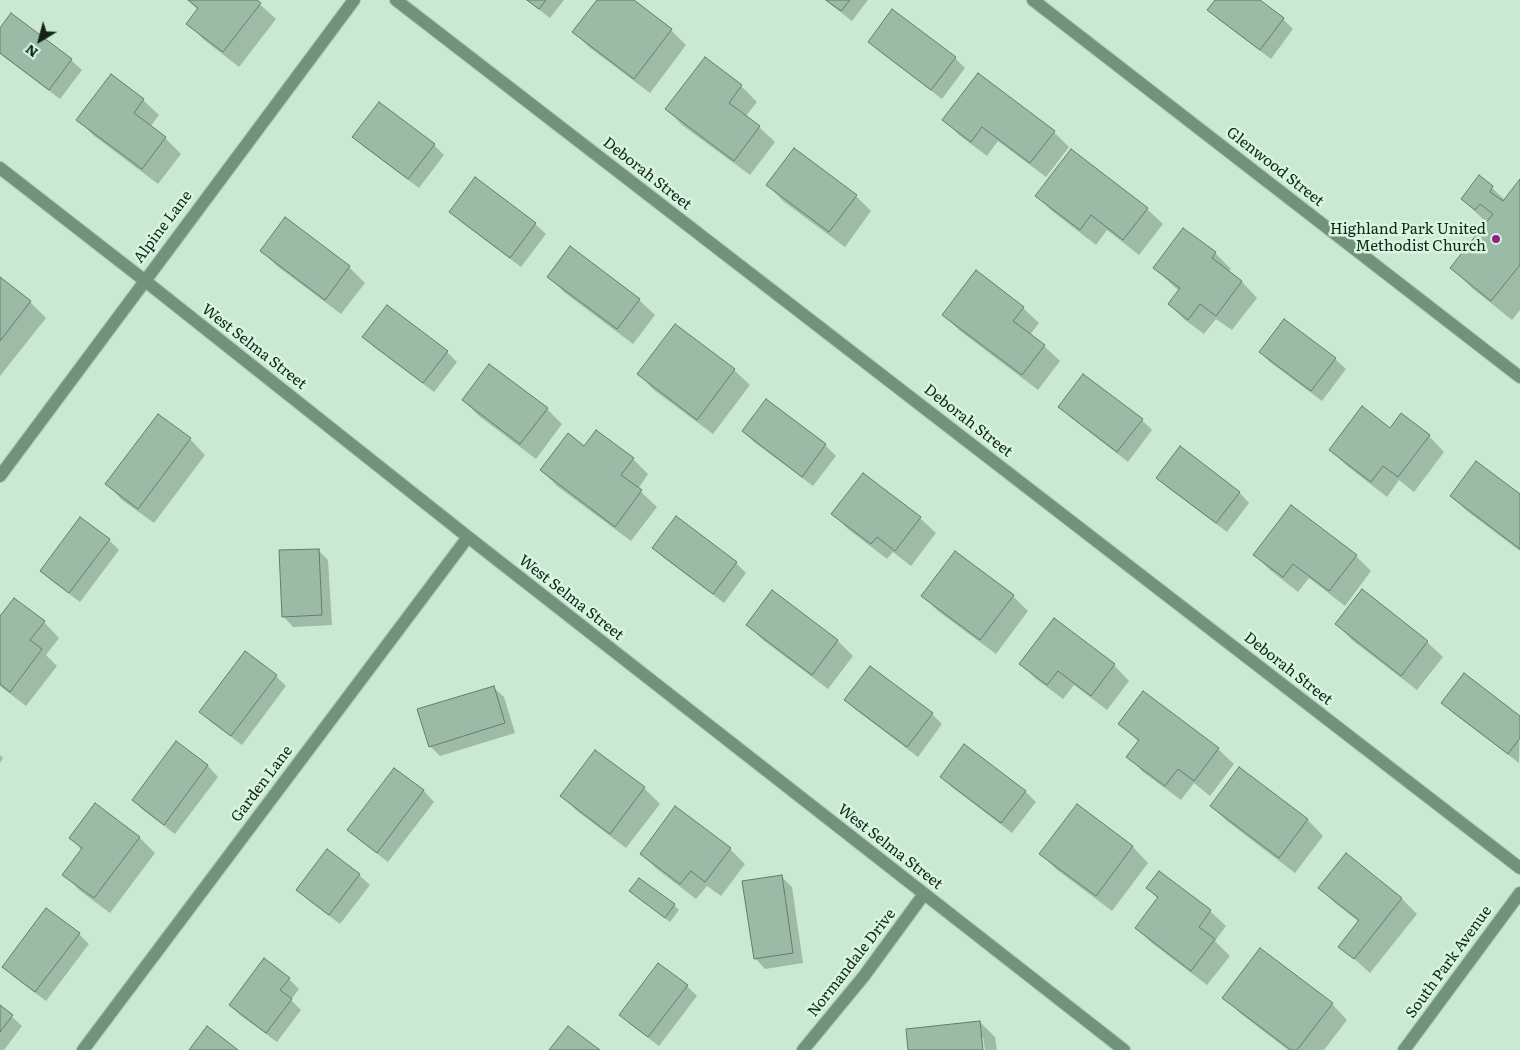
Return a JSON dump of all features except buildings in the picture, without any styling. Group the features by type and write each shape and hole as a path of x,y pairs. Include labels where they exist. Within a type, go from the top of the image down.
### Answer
{"street":[{"name":"Alpine Lane","path":"0,476 354,0"},
{"name":"Deborah Street","path":"396,0 1520,868"},
{"name":"Glenwood Street","path":"1033,0 1520,377"},
{"name":"West Selma Street","path":"0,168 1124,1050"},
{"name":"Garden Lane","path":"83,1050 468,537"},
{"name":"South Park Avenue","path":"1404,1050 1520,893"},
{"name":"Normandale Drive","path":"803,1050 864,976 924,894"}],"place":[{"name":"Highland Park United Methodist Church","path":"1496,239"}]}
